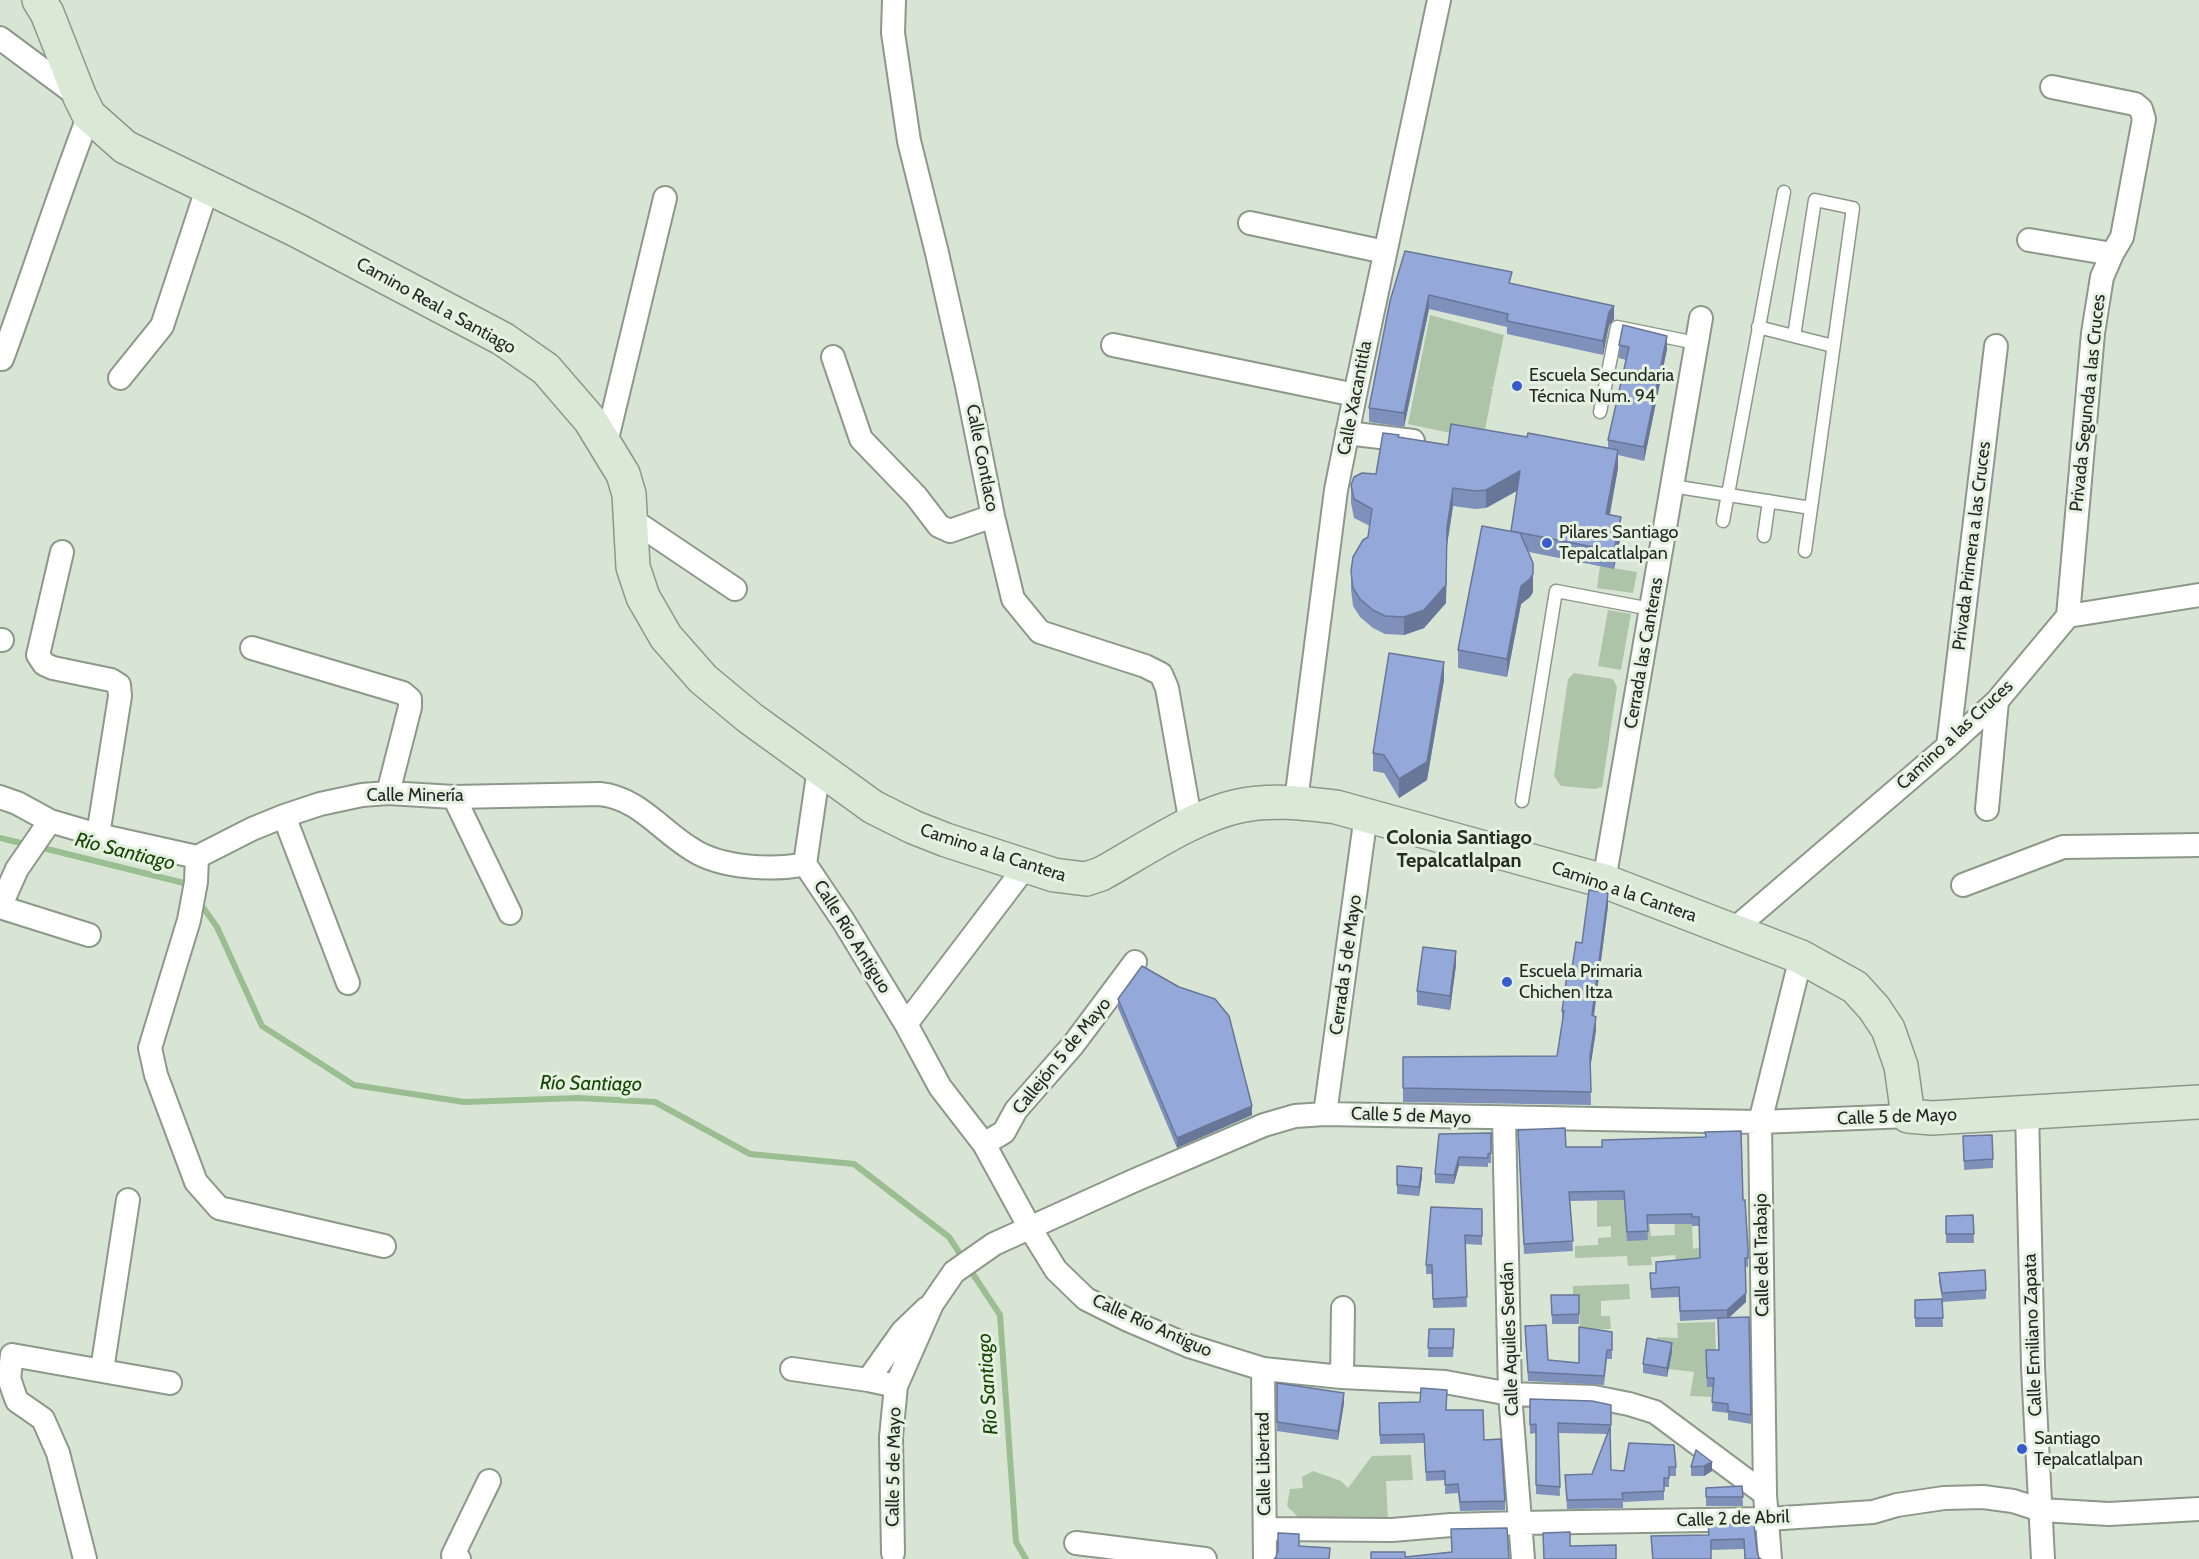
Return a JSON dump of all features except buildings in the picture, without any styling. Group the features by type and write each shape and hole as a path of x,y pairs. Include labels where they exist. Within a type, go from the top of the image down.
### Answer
{"street":[{"name":"Calle Contlaco","path":"894,0 893,33 909,141 938,254 993,516 1013,599 1040,632 1145,666 1161,674 1167,688 1191,824"},
{"name":"Calle Xacantitla","path":"1296,801 1336,490 1439,0"},
{"path":"46,4 50,74"},
{"name":"Camino Real a Santiago","path":"46,4 85,106 125,147 297,231 502,339 546,369 590,420 623,474 629,494 633,567 644,597 666,638 704,679 750,718 819,768"},
{"path":"0,38 50,74 85,106 44,243 2,359"},
{"name":"Privada Segunda a las Cruces","path":"2052,87 2135,104 2141,109 2144,119 2127,219 2122,237 2102,277 2093,333 2068,616"},
{"path":"120,378 162,326 208,186"},
{"path":"606,443 665,198"},
{"path":"1251,222 1385,252"},
{"path":"2029,240 2112,254"},
{"name":"Cerrada las Canteras","path":"1604,881 1701,318"},
{"path":"1113,345 1355,394"},
{"name":"Privada Primera a las Cruces","path":"1948,746 1996,346"},
{"path":"833,357 861,439 916,496 939,526 950,531 993,516"},
{"path":"1347,433 1427,443"},
{"path":"631,519 735,589"},
{"path":"62,552 38,655 44,664 53,668 111,680 119,685 120,696 98,835"},
{"path":"2068,616 2199,595"},
{"name":"Camino a las Cruces","path":"1732,931 1948,746 1997,701 2068,616"},
{"path":"252,648 403,693 410,699 410,707 388,793"},
{"path":"1987,809 1997,701"},
{"name":"Camino a la Cantera","path":"819,768 873,807 913,827 1054,876 1086,879 1101,874 1211,814 1240,805 1296,801 1336,807 1604,881 1801,957 1856,987 1888,1029 1901,1066 1908,1116"},
{"name":"Calle Río Antiguo","path":"819,768 805,864 844,922 906,1024 940,1087 984,1144 1056,1270 1086,1299 1128,1320 1190,1346 1263,1369 1342,1377 1445,1382 1510,1394 1594,1396 1655,1412 1765,1494"},
{"name":"Calle Minería","path":"197,857 252,829 284,816 320,804 362,795 388,793 454,797 600,794 613,795 627,801 694,851 713,858 757,867 785,868 805,864"},
{"path":"0,797 17,803 50,821 98,835 197,857 196,882 189,920 150,1048 156,1075 196,1182 219,1208 384,1246"},
{"path":"454,797 510,913"},
{"path":"284,816 348,983"},
{"name":"Cerrada 5 de Mayo","path":"1325,1114 1366,816"},
{"path":"50,821 17,869 0,907 89,935"},
{"path":"1963,885 2063,847 2199,845"},
{"path":"906,1024 1026,866"},
{"name":"Calle del Trabajo","path":"1770,1559 1765,1494 1760,1122 1801,957"},
{"name":"Callejón 5 de Mayo","path":"984,1144 1005,1132 1016,1110 1073,1045 1135,962"},
{"name":"Calle 5 de Mayo","path":"893,1553 891,1437 896,1386 932,1304 954,1272 994,1244 1264,1125 1295,1116 1325,1114 1760,1122 1908,1116 1932,1118 2199,1102"},
{"name":"Calle Emiliano Zapata","path":"2027,1112 2033,1367 2043,1559"},
{"name":"Calle Aquiles Serdán","path":"1504,1118 1510,1394 1523,1559"},
{"path":"102,1370 128,1200"},
{"path":"868,1380 902,1332 932,1304"},
{"path":"1342,1377 1343,1308"},
{"path":"85,1559 58,1453 43,1419 17,1401 9,1378 12,1354 170,1383"},
{"path":"792,1369 896,1386"},
{"name":"Calle Libertad","path":"1263,1369 1265,1559"},
{"path":"459,1559 453,1555 489,1481"},
{"name":"Calle 2 de Abril","path":"1264,1529 1392,1530 1451,1525 1768,1519 1873,1512 1897,1505 1944,1498 1973,1497 2013,1501 2041,1510 2109,1514 2199,1509"},
{"path":"1076,1543 1205,1559"}],"lane":[{"path":"1723,521 1784,192"},
{"path":"1794,336 1815,200 1853,208 1805,550"},
{"path":"1600,412 1617,327 1696,343"},
{"path":"1758,327 1833,346"},
{"path":"1672,486 1811,508"},
{"path":"1764,536 1769,501"},
{"path":"1522,801 1556,591 1651,609"}],"green space":[{"path":"1430,315 1504,335 1493,387 1489,387 1493,388 1483,440 1408,424"},
{"path":"1600,566 1637,572 1633,593 1597,588"},
{"path":"1608,610 1631,614 1621,670 1598,666"},
{"path":"1574,673 1613,679 1617,687 1602,787 1595,789 1561,786 1554,776 1568,679"},
{"path":"1691,1198 1693,1249 1700,1247 1700,1260 1677,1269 1675,1255 1651,1257 1652,1265 1628,1266 1627,1256 1575,1258 1575,1246 1598,1245 1598,1238 1611,1237 1611,1226 1597,1227 1597,1201 1647,1199 1651,1236 1675,1235 1673,1199"},
{"path":"1629,1284 1630,1299 1601,1301 1601,1316 1610,1316 1611,1329 1580,1330 1579,1305 1573,1305 1573,1286"},
{"path":"1715,1322 1716,1359 1708,1387 1735,1386 1713,1397 1690,1396 1694,1372 1669,1369 1658,1349 1657,1337 1678,1338 1677,1323"},
{"path":"1411,1455 1413,1480 1386,1481 1388,1520 1300,1519 1287,1506 1290,1489 1303,1488 1302,1477 1313,1471 1341,1481 1348,1488 1372,1456"}],"waterway":[{"name":"Río Santiago","path":"0,838 29,845"},
{"name":"Río Santiago","path":"39,847 184,883 189,889"},
{"name":"Río Santiago","path":"199,902 217,927 262,1026 354,1085 464,1102 578,1098 655,1102 750,1154 854,1164 949,1237 964,1260"},
{"name":"Río Santiago","path":"969,1268 1000,1315 1016,1542 1026,1559"}],"place":[{"name":"Escuela Secundaria Técnica Num. 94","path":"1517,386"},
{"name":"Pilares Santiago Tepalcatlalpan","path":"1547,543"},
{"name":"Escuela Primaria Chichen Itza","path":"1507,982"},
{"name":"Santiago Tepalcatlalpan","path":"2022,1449"}],"district":[{"name":"Colonia Santiago Tepalcatlalpan","path":"1459,850"}]}
